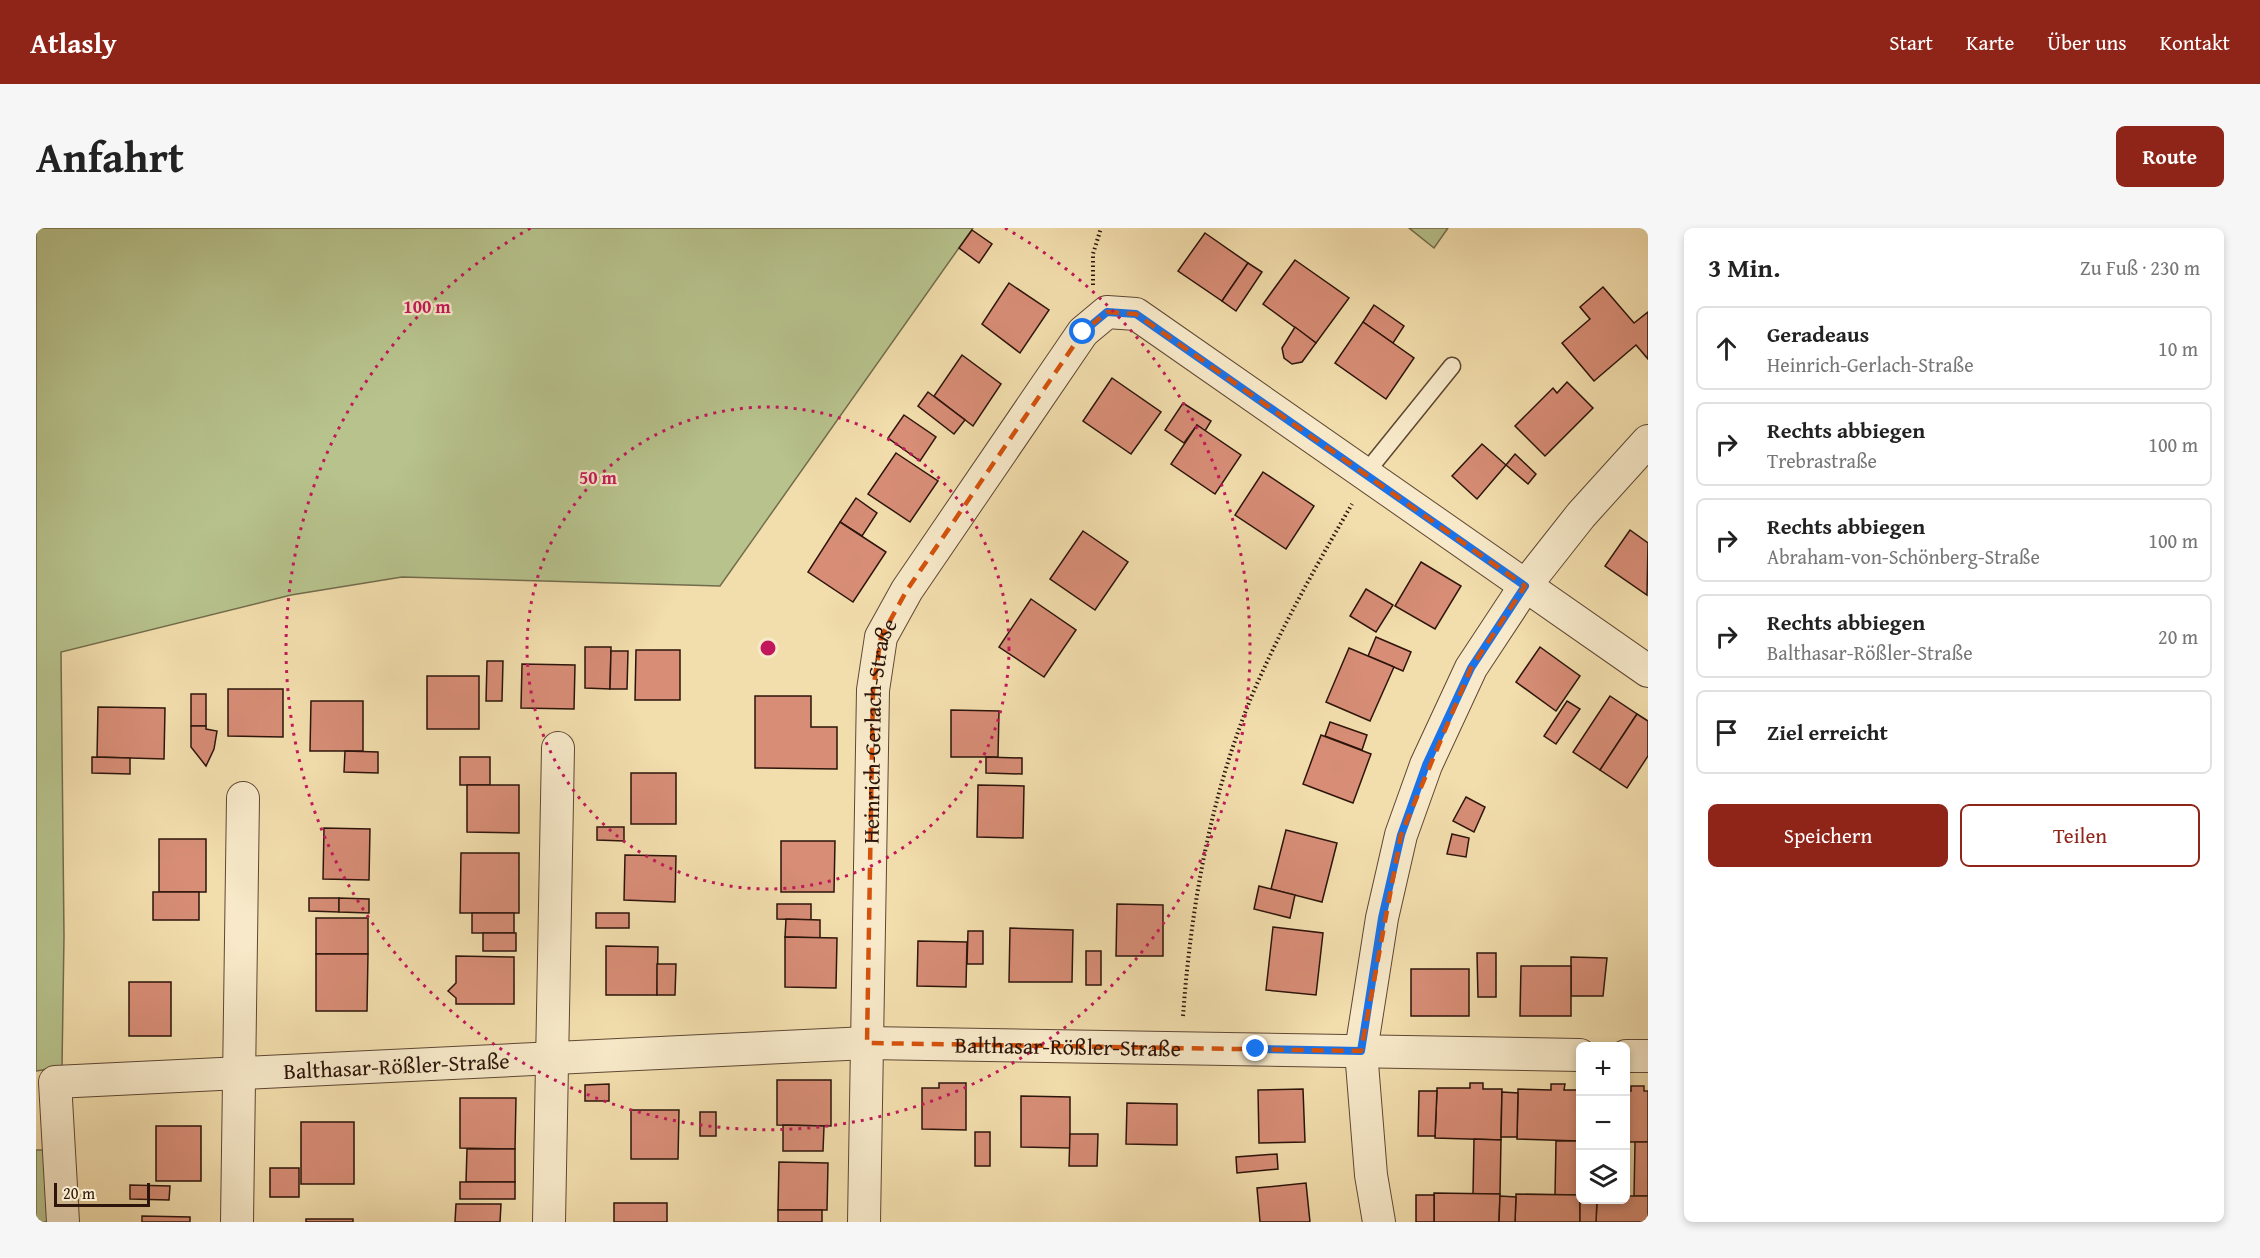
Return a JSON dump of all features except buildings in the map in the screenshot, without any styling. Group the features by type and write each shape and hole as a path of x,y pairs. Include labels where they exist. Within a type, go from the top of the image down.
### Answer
{"street":[{"path":"1107,312 1136,314 1648,671"},
{"name":"Heinrich-Gerlach-Straße","path":"864,1222 873,690 881,637 908,590 1083,332 1107,312"},
{"path":"1379,1222 1371,1175 1361,1051 1382,918 1401,835 1426,765 1471,668 1525,586 1589,506 1648,441"},
{"path":"549,1222 558,748"},
{"path":"237,1222 243,798"},
{"name":"Balthasar-Rößler-Straße","path":"63,1222 55,1082 239,1075 553,1057 867,1043 1576,1055"},
{"path":"1630,1056 1648,1056"}],"lane":[{"path":"1366,476 1452,366"}],"path":[{"path":"1101,228 1093,254 1092,284 1107,312"},
{"path":"1183,1016 1194,905 1218,798 1246,715 1305,585 1366,476"}],"highlighted area":[{"path":"1107,312 1136,314 1525,586 1471,668 1401,835 1361,1051 867,1043 873,690 881,637 907,590 1083,332"}],"green space":[{"path":"36,228 973,228 720,586 402,577 291,595 61,652 64,936 62,1067 36,1071"},
{"path":"1409,228 1448,228 1434,248"},
{"path":"36,1150 47,1150 52,1222 36,1222"}],"route":[{"path":"1083,332 1107,312 1136,314 1525,586 1471,668 1426,765 1401,835 1382,918 1361,1051 1256,1049"}]}
